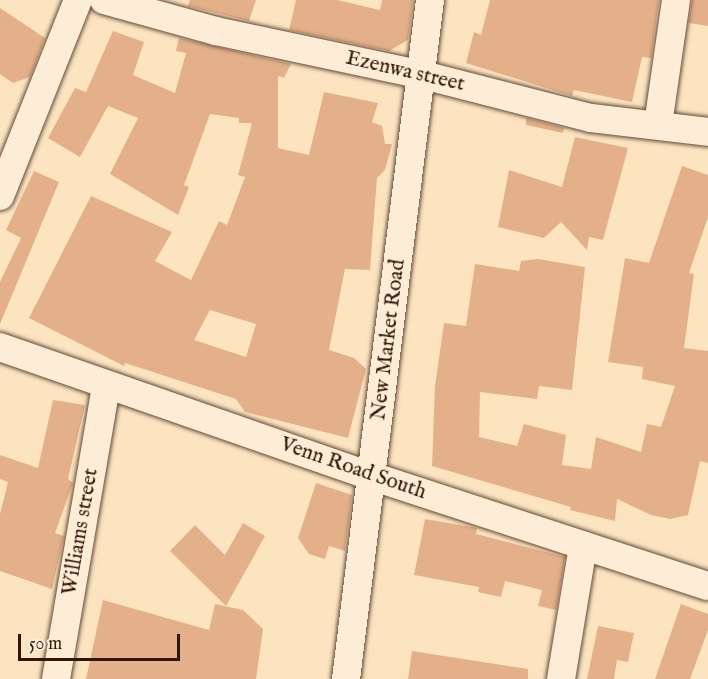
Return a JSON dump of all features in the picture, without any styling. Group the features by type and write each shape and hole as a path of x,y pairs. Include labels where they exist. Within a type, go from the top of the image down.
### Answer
{"street":[{"path":"0,196 78,0"},
{"name":"Ezenwa street","path":"104,0 216,31 423,75 591,118 657,124 708,132"},
{"name":"New Market Road","path":"346,679 423,75 430,0"},
{"path":"657,124 676,0"},
{"name":"Venn Road South","path":"0,347 106,386 371,476 708,586"},
{"name":"Williams street","path":"56,679 106,386"},
{"path":"561,679 584,546"}],"building":[{"path":"190,0 256,0 249,21 188,6"},
{"path":"296,0 337,0 380,10 382,0 413,0 408,40 389,51 289,30"},
{"path":"490,0 659,0 651,58 642,57 632,102 574,90 572,96 466,63 474,32 481,35"},
{"path":"692,0 708,0 708,26 689,23"},
{"path":"0,8 45,38 30,77 13,83 0,74"},
{"path":"113,31 144,42 133,75 175,93 186,53 176,51 179,38 291,64 284,78 278,76 278,148 309,155 324,92 378,103 372,122 382,126 385,144 392,144 385,170 377,178 370,270 345,269 329,350 354,358 366,369 348,438 245,412 236,399 125,363 124,366 29,318 91,196 172,232 155,261 191,280 219,221 227,225 245,177 238,175 252,123 239,123 239,118 210,114 184,185 189,187 178,215 110,174 138,118 108,106 80,157 48,138 75,88 86,92","holes":["210,310 256,324 246,357 194,340"]},
{"path":"526,118 564,128 563,133 526,125"},
{"path":"575,137 628,148 603,240 589,237 587,250 561,222 544,238 498,227 509,170 562,187"},
{"path":"682,166 708,175 708,217 689,273 694,274 684,348 708,351 708,463 700,461 688,515 670,519 651,515 617,499 615,521 570,510 571,507 432,466 435,386 444,323 466,326 475,264 519,271 521,261 538,259 585,267 572,390 539,386 537,399 480,392 479,437 517,446 524,424 566,435 562,465 591,469 596,437 641,452 647,424 661,427 675,386 642,379 643,367 608,362 625,258 649,263"},
{"path":"34,171 59,182 0,324 0,282 21,238 6,230"},
{"path":"53,400 85,405 68,479 73,483 55,533 64,536 52,589 0,571 0,514 8,482 0,479 0,455 38,468"},
{"path":"316,483 352,495 345,551 329,546 325,559 309,554 298,538"},
{"path":"425,519 477,528 476,534 565,557 556,610 538,606 542,590 505,581 501,597 478,592 479,587 414,575"},
{"path":"243,523 265,536 226,606 170,551 195,525 225,555"},
{"path":"103,600 209,630 215,604 243,610 263,629 256,679 86,679"},
{"path":"681,604 708,614 708,630 690,679 655,679"},
{"path":"598,626 634,633 628,662 617,660 614,679 587,679"},
{"path":"412,651 528,669 528,679 408,679"}]}
